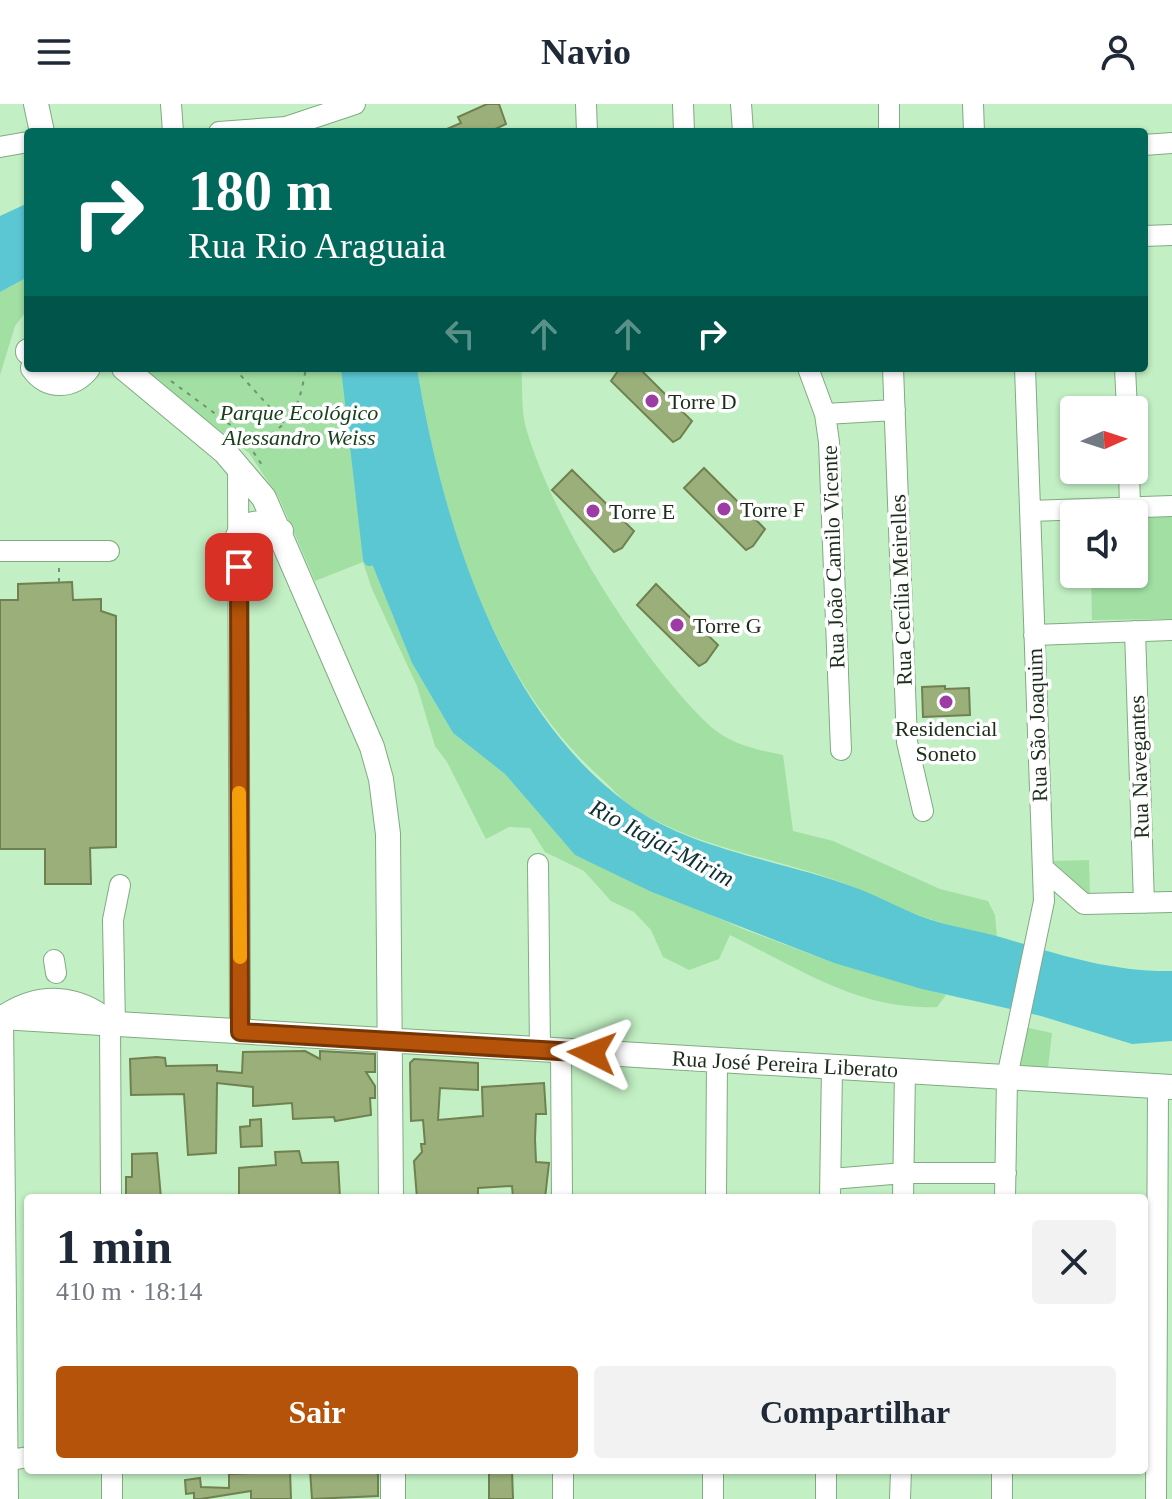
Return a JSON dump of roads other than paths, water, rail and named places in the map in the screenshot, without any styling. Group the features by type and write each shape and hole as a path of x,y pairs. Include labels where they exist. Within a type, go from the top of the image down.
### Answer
{"main road":[{"path":"36,104 41,128"},
{"path":"38,372 52,383 71,382 84,373 131,375 238,465 264,498 281,531 361,718 381,779 388,834 391,1194"},
{"path":"238,536 244,527 257,523 281,531"},
{"path":"1,1018 29,1004 58,1011"},
{"name":"Rua José Pereira Liberato","path":"58,1011 85,1006 112,1024 1165,1087"},
{"path":"1,1018 34,1020 58,1011"},
{"path":"393,1474 393,1499"}],"street":[{"path":"171,104 173,128"},
{"path":"273,128 286,127 355,104"},
{"path":"586,104 587,128"},
{"path":"683,104 684,128"},
{"path":"741,104 743,128"},
{"path":"889,104 889,128"},
{"path":"973,104 974,128"},
{"path":"0,147 24,143"},
{"path":"1148,145 1172,143"},
{"path":"1148,236 1172,235"},
{"name":"Rua João Camilo Vicente","path":"809,372 825,414 841,750"},
{"name":"Rua Cecília Meirelles","path":"893,372 907,742 923,811"},
{"name":"Rua São Joaquim","path":"1005,1194 1007,1077 1043,893 1025,372"},
{"path":"1125,372 1126,396"},
{"path":"825,414 895,410"},
{"path":"238,465 240,1032"},
{"path":"1148,507 1172,506"},
{"path":"1030,511 1060,510"},
{"path":"0,551 109,551"},
{"path":"1034,635 1172,630"},
{"name":"Rua Navegantes","path":"1135,631 1144,903"},
{"path":"538,864 562,1194"},
{"path":"1043,868 1084,904 1172,902"},
{"path":"111,1194 113,920 120,885"},
{"path":"1043,893 1046,889 1068,890"},
{"path":"1,1018 3,1338 12,1460 8,1499"},
{"path":"716,1194 717,1060"},
{"path":"832,1067 830,1189 904,1173 1006,1173"},
{"path":"903,1194 905,1071"},
{"path":"1156,1499 1165,1087"},
{"path":"3,1338 24,1335"},
{"path":"112,1474 112,1499"},
{"path":"563,1474 563,1499"},
{"path":"713,1474 713,1499"},
{"path":"826,1474 826,1499"},
{"path":"900,1499 901,1474"},
{"path":"1002,1474 1002,1499"}],"water":[{"path":"24,205 24,279 0,292 0,216"},
{"name":"Rio Itajaí-Mirim","path":"348,372 418,372 442,486 460,547 483,607 511,664 544,717 583,764 628,804 682,833 740,854 831,879 931,920 1089,962 1130,969 1172,971 1172,1041 1132,1044 1041,1016 922,989 834,963 652,892 575,855 505,774 453,733 412,663 370,559"}],"waterway":[{"path":"348,372 370,559"}],"place":[{"name":"Torre D","path":"652,401"},
{"name":"Torre F","path":"724,509"},
{"name":"Torre E","path":"593,511"},
{"name":"Torre G","path":"677,625"},
{"name":"Residencial Soneto","path":"946,702"}],"park label":[{"name":"Parque Ecológico Alessandro Weiss","path":"299,424"}]}
